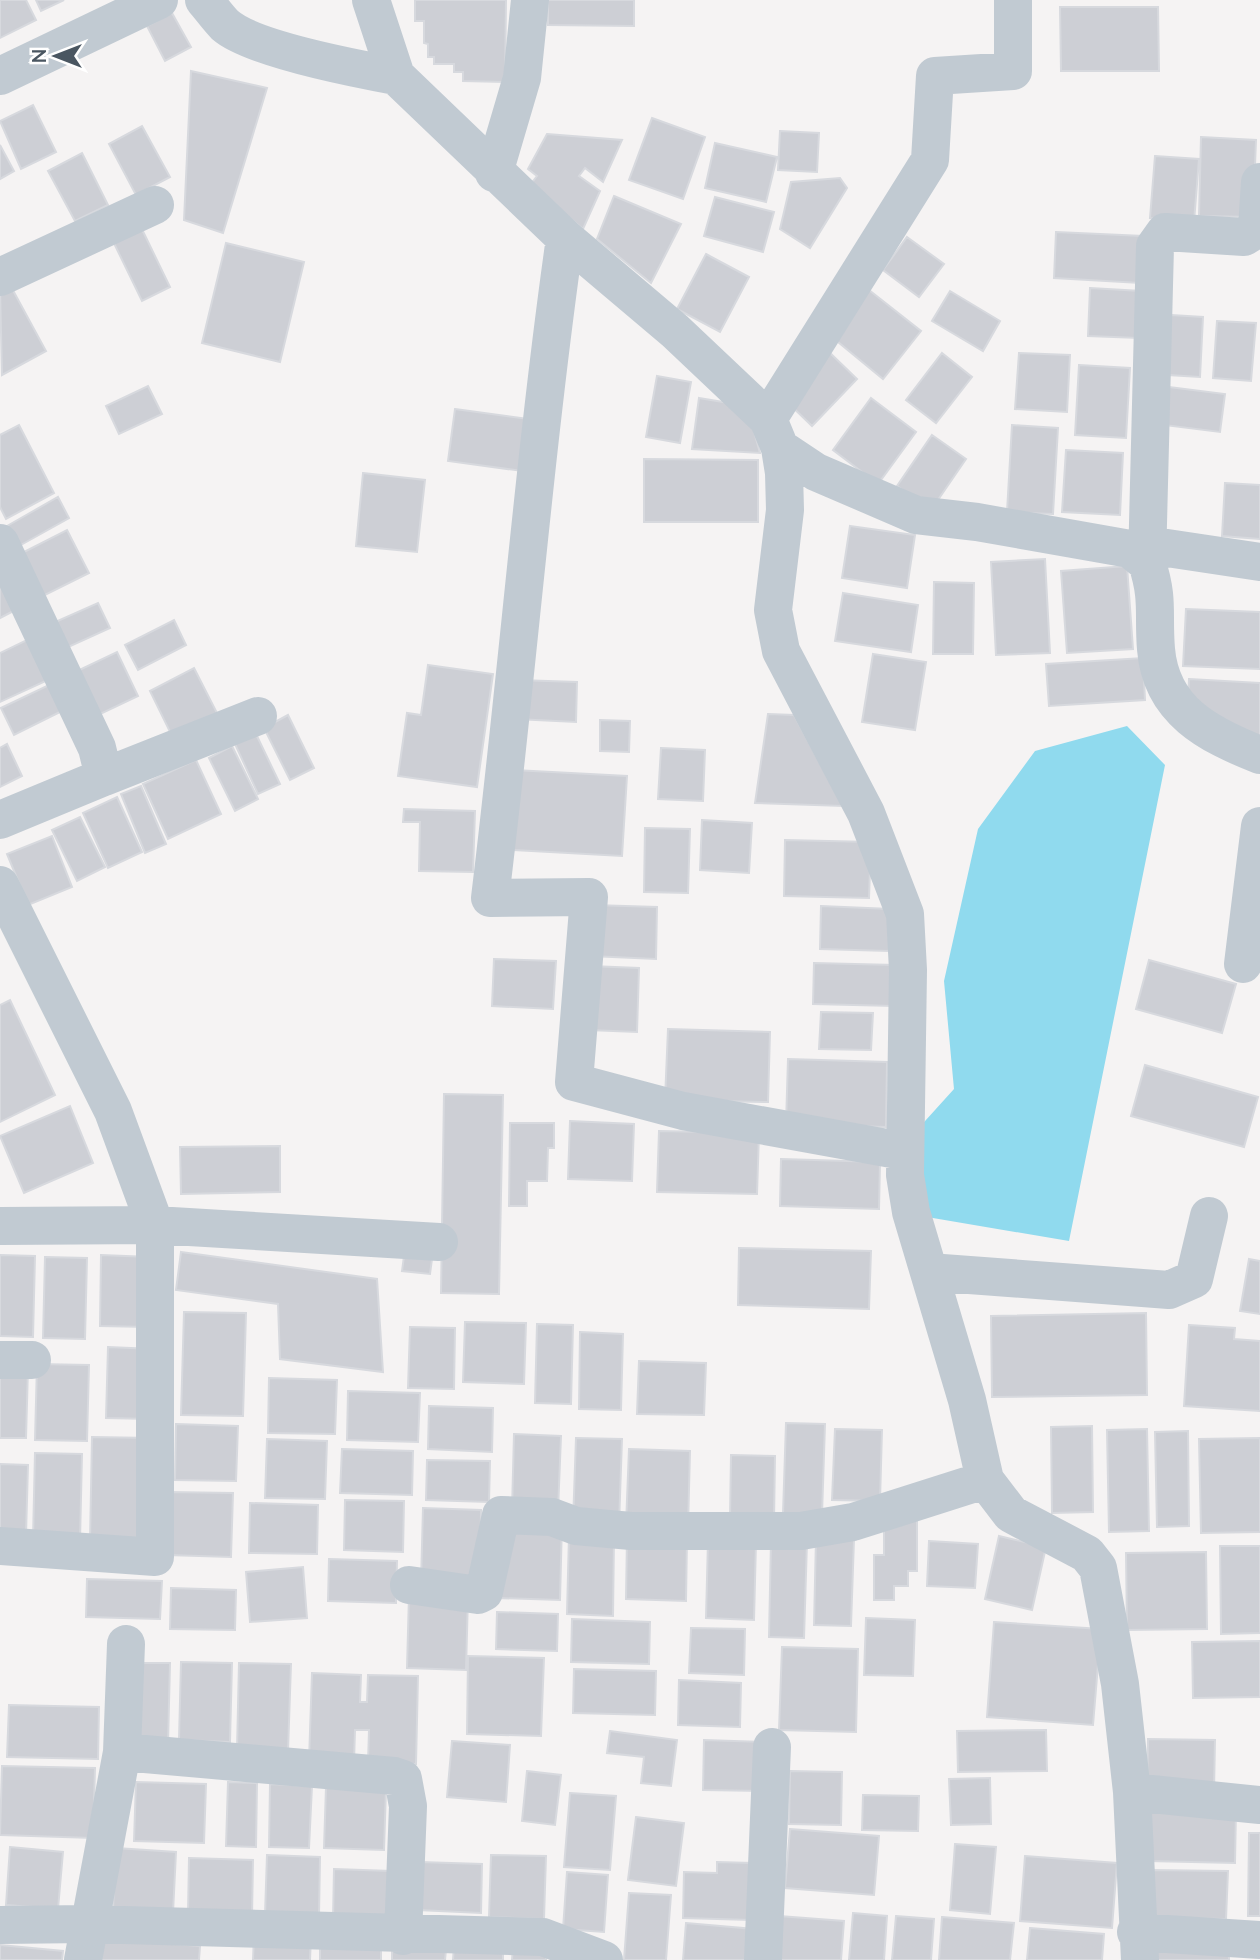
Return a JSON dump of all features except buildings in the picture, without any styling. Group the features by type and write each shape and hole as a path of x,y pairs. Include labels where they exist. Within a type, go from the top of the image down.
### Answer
{"street":[{"path":"0,76 159,0"},
{"path":"204,0 226,26 247,37 338,65 396,76"},
{"path":"371,0 396,76 494,173 674,331 816,472 916,515 977,522 1147,554 1260,562"},
{"path":"494,173 522,78 530,0"},
{"path":"1013,0 1013,71 935,76 930,160 774,433 785,510 773,610 775,632 781,651 866,813 905,914 908,970 903,1151 911,1212 967,1400 985,1480 1010,1514 1087,1554 1098,1568 1120,1684 1132,1792 1138,1946 1260,1940"},
{"path":"1260,183 1257,229 1244,237 1165,232 1155,246 1147,554 1157,592 1156,651 1164,681 1179,709 1219,739 1260,755"},
{"path":"0,277 155,205"},
{"path":"565,238 542,400 517,681 490,898 589,897 574,1082 683,1111 903,1151"},
{"path":"0,543 97,748 104,778"},
{"path":"0,820 258,716"},
{"path":"1242,964 1260,826"},
{"path":"0,885 113,1111 155,1225 155,1557 0,1546"},
{"path":"929,1272 1169,1290 1194,1279 1209,1216"},
{"path":"0,1226 155,1225 439,1242"},
{"path":"409,1585 478,1595 484,1592 501,1515 552,1517 576,1526 631,1531 801,1531 853,1522 985,1480"},
{"path":"85,1942 122,1752 126,1644"},
{"path":"763,1960 772,1746"},
{"path":"122,1752 404,1779 408,1806 404,1936"},
{"path":"1132,1792 1260,1805"},
{"path":"0,1925 85,1942 404,1936 543,1937 604,1960"}],"water":[{"path":"1127,726 1165,765 1069,1241 927,1217 916,1131 954,1089 944,981 978,829 1035,751"}]}
